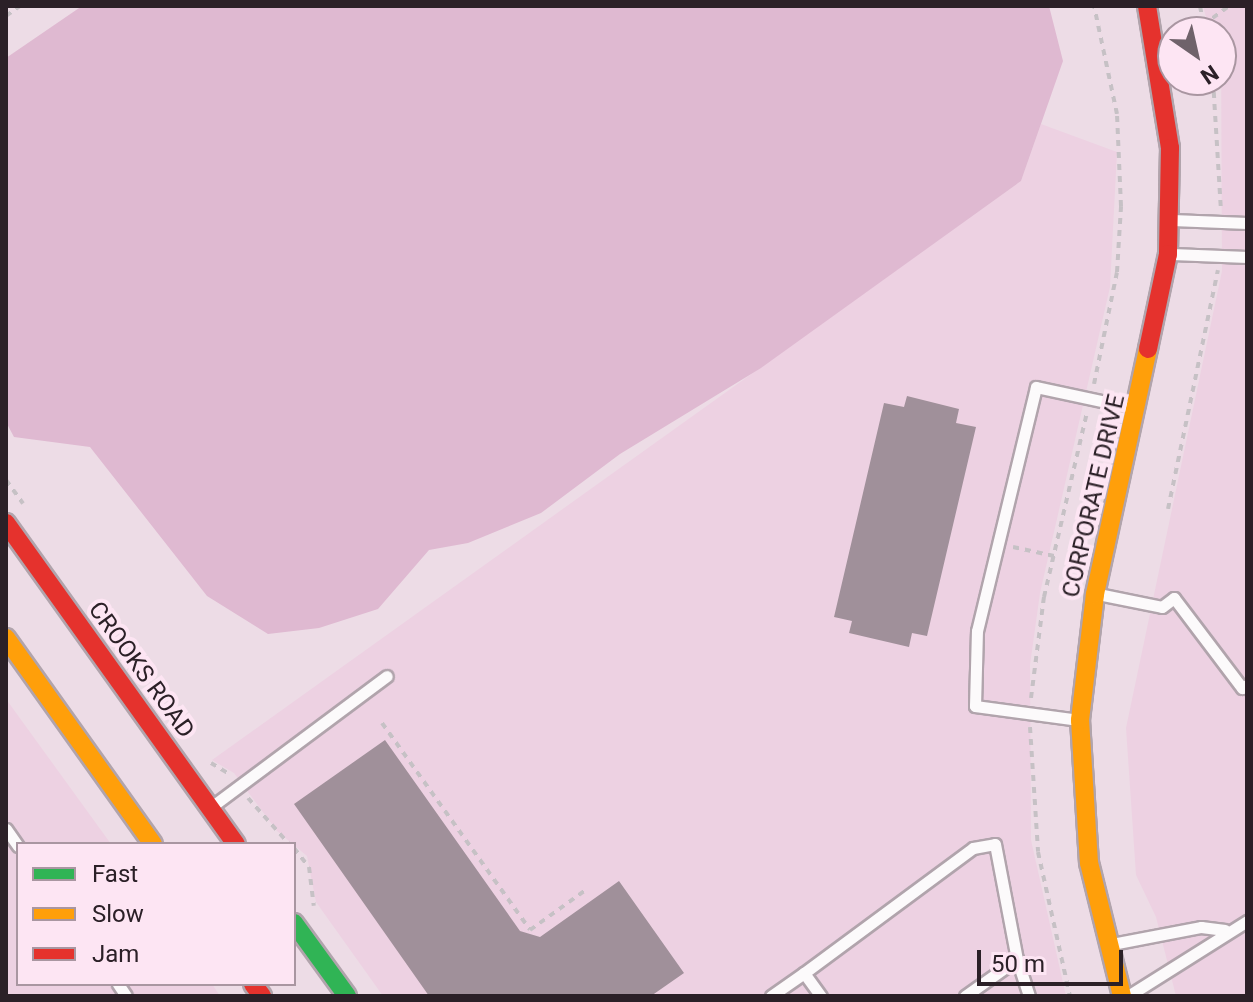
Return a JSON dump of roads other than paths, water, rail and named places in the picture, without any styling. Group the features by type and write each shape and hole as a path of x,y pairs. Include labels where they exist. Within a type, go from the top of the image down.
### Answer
{"street":[{"name":"CORPORATE DRIVE","path":"1125,996 1106,945 1083,820 1080,720 1095,594 1139,409 1168,254 1168,124 1147,6"},
{"name":"CROOKS ROAD","path":"6,523 235,842"},
{"path":"6,638 152,842"},
{"path":"296,926 347,996"},
{"path":"318,991 330,973"}],"lane":[{"path":"1170,220 1247,223"},
{"path":"1168,254 1247,257"},
{"path":"1080,720 975,706 977,631 1036,387 1139,409"},
{"path":"1095,594 1162,607 1174,598 1245,690"},
{"path":"210,808 387,676"},
{"path":"771,996 973,848 995,844 1017,959 1029,996"},
{"path":"1125,996 1225,930 1247,921"},
{"path":"1106,945 1201,927 1225,930"},
{"path":"965,996 1017,959"},
{"path":"804,973 821,996"}]}
